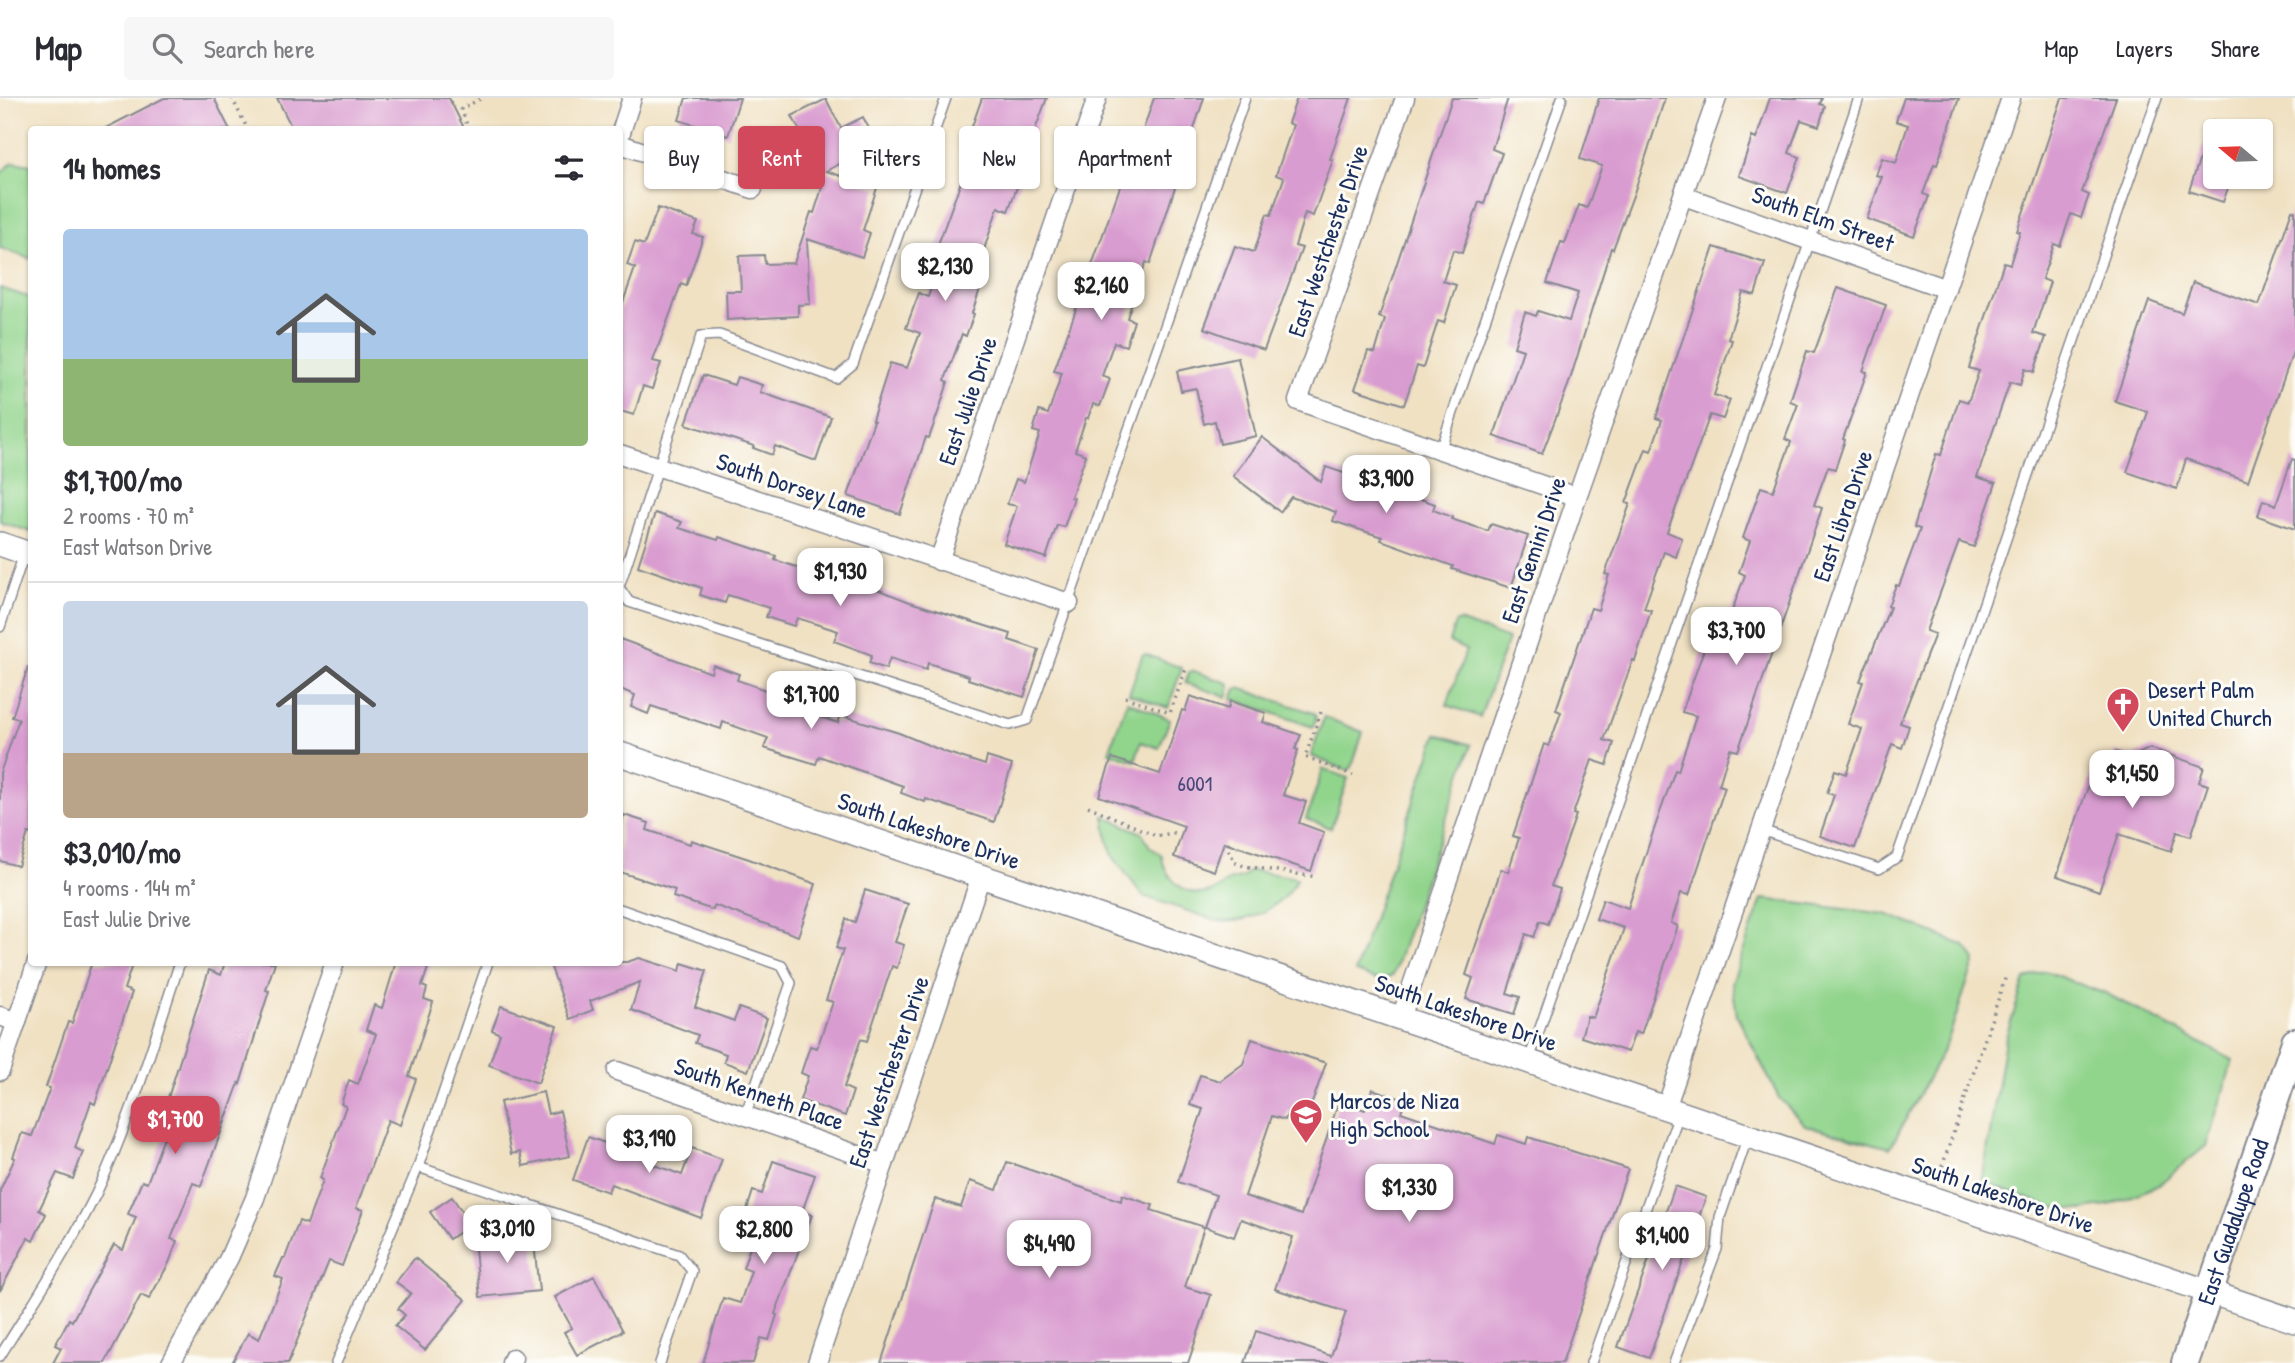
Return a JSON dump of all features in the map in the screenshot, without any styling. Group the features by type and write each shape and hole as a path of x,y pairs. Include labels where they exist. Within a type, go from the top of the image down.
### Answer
{"main road":[{"name":"East Guadalupe Road","path":"2185,1363 2295,1042"}],"street":[{"path":"623,126 632,98"},
{"name":"East Julie Drive","path":"939,561 1097,98"},
{"name":"East Westchester Drive","path":"1405,98 1298,401 1440,450"},
{"name":"East Gemini Drive","path":"1401,1018 1577,498 1717,98"},
{"name":"East Libra Drive","path":"1673,1110 1761,830 2011,98"},
{"path":"623,145 738,184"},
{"name":"South Elm Street","path":"1684,196 1946,289"},
{"path":"1440,450 1577,498"},
{"name":"South Dorsey Lane","path":"623,455 1069,603"},
{"path":"0,544 28,554"},
{"name":"South Lakeshore Drive","path":"623,755 2295,1321"},
{"name":"East Westchester Drive","path":"817,1363 981,876"},
{"path":"0,1071 8,1019 35,966"},
{"path":"171,1363 229,1258 255,1198 334,966"},
{"name":"South Kenneth Place","path":"617,1071 884,1164"}],"lane":[{"path":"623,574 701,336 719,335 836,378 853,364 946,98"},
{"path":"623,594 629,603 1010,725 1027,720 1245,98"},
{"path":"1440,450 1562,98"},
{"path":"1529,1062 1859,98"},
{"path":"1761,830 1879,869 1897,857 2157,98"},
{"path":"0,626 28,554"},
{"path":"623,910 782,966 791,983 745,1116"},
{"path":"0,1356 54,1269 95,1195 122,1133 179,966"},
{"path":"336,1363 418,1167 487,966"},
{"path":"1591,1363 1673,1110"},
{"path":"1674,1363 1717,1249 1720,1217 1748,1136"},
{"path":"418,1167 679,1255 692,1271 660,1363"}],"path":[{"path":"232,98 246,126"},
{"path":"468,126 461,109 482,98"},
{"path":"1125,697 1170,713 1187,666"},
{"path":"1321,712 1305,757 1353,775"},
{"path":"1088,806 1156,836 1178,832"},
{"path":"1228,850 1237,863 1244,866 1317,877"},
{"path":"1940,1173 2006,976"}],"green space":[{"path":"13,162 28,164 28,258 0,248 0,174"},
{"path":"0,288 28,297 28,531 0,521"},
{"path":"1459,621 1508,639 1480,717 1447,705 1466,650 1449,642 1455,623"},
{"path":"1145,654 1182,668 1168,708 1129,694"},
{"path":"1193,671 1228,683 1230,687 1227,697 1185,683 1189,673"},
{"path":"1239,688 1314,713 1316,718 1313,727 1232,699"},
{"path":"1127,701 1170,719 1159,748 1141,742 1135,761 1109,752"},
{"path":"1324,717 1363,732 1352,767 1348,771 1311,756"},
{"path":"1437,734 1471,745 1393,975 1381,981 1355,972"},
{"path":"1323,769 1348,778 1331,828 1306,819"},
{"path":"1104,816 1142,833 1150,847 1162,855 1167,872 1187,891 1204,894 1243,877 1251,870 1297,878 1284,897 1264,912 1240,920 1217,921 1143,896 1114,858 1108,842"},
{"path":"1762,899 1886,914 1965,946 1975,960 1947,1043 1890,1148 1805,1125 1779,1098 1761,1063 1737,1015 1732,983"},
{"path":"2045,971 2111,996 2233,1060 2206,1146 2157,1186 2113,1204 2080,1210 2051,1207 1982,1182 2005,1040 2025,979"}],"building":[{"path":"164,98 214,98 228,126 110,126"},
{"path":"277,98 449,98 463,126 291,126"},
{"path":"686,98 740,98 728,136 724,135 724,126 697,126 679,120"},
{"path":"982,98 1047,98 1036,126 972,126"},
{"path":"1154,98 1204,98 1195,126 1145,126"},
{"path":"1297,98 1351,98 1313,216 1305,213 1295,246 1302,248 1264,350 1204,328 1235,246 1254,252 1267,214 1271,215 1284,178 1276,175 1293,125 1288,123"},
{"path":"1452,98 1508,98 1492,149 1502,153 1484,204 1479,202 1462,253 1453,250 1443,281 1456,285 1444,323 1438,321 1423,368 1417,366 1404,405 1355,389 1368,351 1375,353 1385,319 1379,317"},
{"path":"1599,98 1665,98 1634,193 1613,249 1611,248 1569,383 1542,454 1494,436 1523,350 1514,347 1525,312 1536,316 1538,311 1569,321 1578,293 1547,283 1561,242 1565,243 1579,205 1587,208 1602,166 1580,159"},
{"path":"1770,98 1822,98 1820,104 1825,106 1819,126 1801,120 1789,153 1800,157 1787,193 1739,176 1752,137 1756,139"},
{"path":"1904,98 1959,98 1937,165 1934,164 1923,194 1929,196 1914,236 1867,219 1882,177 1876,175 1882,158 1896,163 1908,125 1896,121"},
{"path":"2062,98 2116,98 2082,192 2089,195 2081,218 2071,214 2060,246 2054,244 2042,279 2050,282 2033,333 2046,337 2034,372 2025,369 2020,385 2010,382 1977,477 1996,483 1974,547 1959,542 1926,631 1935,634 1900,723 1909,726 1902,748 1892,744 1855,848 1820,836 1834,795 1827,793 1835,770 1846,774 1862,729 1848,724 1863,682 1860,681 1920,529 1914,527 1936,454 1941,455 1959,399 1968,402 1979,371 1969,368 2004,262 2010,264 2020,232 2017,231"},
{"path":"826,99 840,126 839,164 826,171 839,175 839,189 877,189 863,230 870,233 862,257 807,239 810,304 798,305 798,316 727,320 726,291 741,291 739,256 764,255 765,264 794,263 811,212 814,213 822,189 825,189 825,126 797,126 792,116"},
{"path":"863,117 868,126 845,126"},
{"path":"2203,148 2203,189 2228,189 2223,202 2189,191"},
{"path":"959,187 1016,189 1008,211 998,207 976,274 984,277 972,313 974,314 966,336 962,334 945,380 948,382 940,407 929,438 926,437 900,514 848,496 874,421 872,420 890,363 907,368 920,333 906,328 919,293 928,297 939,263 932,261"},
{"path":"1119,189 1174,189 1150,264 1146,262 1127,318 1134,321 1126,346 1114,342 1102,376 1110,379 1100,406 1093,404 1086,418 1075,451 1086,455 1071,497 1074,498 1064,527 1057,525 1046,558 1004,544 1017,506 1007,504 1016,479 1024,482 1040,433 1033,431 1039,411 1048,414 1062,373 1054,371"},
{"path":"658,208 698,222 693,234 703,237 686,286 681,284 653,361 661,363 652,389 643,386 634,415 623,412 623,302 635,268 627,265 635,242 644,245"},
{"path":"2292,210 2295,211 2295,346 2248,481 2186,459 2177,489 2127,472 2148,412 2115,401 2149,301 2182,313 2193,282 2259,305"},
{"path":"1714,247 1765,263 1755,295 1743,292 1728,339 1732,340 1714,395 1730,400 1723,419 1710,415 1667,532 1682,538 1676,557 1664,552 1644,608 1651,610 1635,661 1633,660 1604,740 1614,743 1607,765 1592,760 1551,886 1560,889 1548,924 1540,921 1534,937 1526,934 1507,993 1520,997 1514,1014 1466,999 1473,978 1466,975 1501,869 1508,872 1519,838 1513,836 1544,744 1549,746 1561,712 1556,710 1591,608 1598,610 1609,575 1605,574 1630,504 1626,503 1646,449 1651,451 1662,420 1656,418"},
{"path":"1838,288 1886,305 1863,371 1867,372 1835,469 1828,467 1814,505 1822,508 1738,751 1730,749 1719,785 1725,787 1689,895 1681,893 1671,923 1678,926 1641,1034 1635,1032 1628,1052 1581,1037 1587,1016 1593,1018 1624,928 1596,919 1603,899 1628,908 1696,716 1682,712 1712,626 1725,630 1745,575 1739,572 1750,541 1743,538 1761,487 1773,491 1791,442 1785,439 1798,404 1790,401 1807,351 1814,353"},
{"path":"1238,358 1256,436 1220,444 1215,421 1204,424 1196,388 1181,391 1177,371"},
{"path":"703,375 734,385 737,377 762,385 760,392 831,417 816,461 775,446 772,455 753,448 754,446 686,424"},
{"path":"1262,437 1321,482 1326,467 1435,504 1433,510 1452,517 1451,519 1488,531 1491,524 1528,536 1511,588 1452,569 1453,566 1381,540 1382,537 1333,521 1336,512 1291,497 1280,512 1233,476"},
{"path":"2292,459 2295,460 2295,529 2258,516 2263,500 2276,505"},
{"path":"655,513 682,522 679,528 718,540 719,537 776,556 775,560 854,586 856,581 910,602 1011,634 1009,640 1039,650 1024,697 928,663 926,670 890,658 886,669 869,663 872,655 834,641 838,631 797,618 794,626 766,617 769,608 728,595 725,603 700,595 702,588 638,566"},
{"path":"623,640 711,673 713,665 739,674 737,680 777,694 780,686 810,697 804,712 838,723 841,715 985,765 987,757 1012,765 994,822 901,793 903,786 819,756 816,764 764,748 768,738 723,722 721,729 651,706 648,714 631,707 635,695 623,690"},
{"path":"28,667 28,833 18,866 0,861 0,773 19,719 12,717"},
{"path":"1190,696 1228,709 1230,701 1266,713 1263,722 1301,735 1283,795 1306,802 1299,823 1324,832 1311,871 1224,842 1214,871 1174,857 1184,826 1099,796 1112,758 1160,774 1182,710 1185,711"},
{"name":"Desert Palm United Church","path":"2150,748 2204,767 2199,782 2208,785 2191,836 2177,832 2171,851 2119,834 2099,891 2057,876 2099,755 2112,760 2116,752 2132,757"},
{"path":"624,815 649,823 647,830 690,844 691,840 816,884 798,936 714,905 713,910 673,897 675,890 623,873"},
{"path":"865,890 908,904 895,942 904,945 897,968 892,966 867,1041 861,1039 844,1087 853,1091 845,1116 800,1100 808,1076 801,1073 810,1046 817,1048 833,1002 826,1000 843,950 836,948 846,919 855,922"},
{"path":"639,958 680,971 682,963 707,971 695,1007 734,1021 739,1008 767,1018 748,1071 724,1062 726,1054 695,1043 698,1035 631,1010 640,982 590,1001 593,1010 570,1019 550,966 623,966 623,962"},
{"path":"91,966 132,966 124,989 132,992 95,1104 91,1102 75,1148 83,1152 73,1179 57,1173 39,1210 46,1214 33,1241 28,1238 0,1291 0,1190 15,1158 13,1157 22,1133 32,1136 50,1088 46,1087 68,1022 72,1023"},
{"path":"224,966 274,966 266,990 269,991 240,1084 201,1186 193,1183 171,1239 177,1241 169,1263 149,1299 141,1295 105,1363 53,1363 61,1348 55,1345 69,1319 72,1321 114,1245 123,1250 136,1217 128,1214 142,1181 147,1183 164,1137 156,1135 209,970 221,975"},
{"path":"395,966 429,966 422,986 427,988 424,999 433,1002 409,1076 416,1079 400,1125 388,1120 356,1208 363,1210 342,1266 329,1261 288,1363 232,1363 248,1333 259,1339 283,1279 275,1276 299,1221 307,1224 323,1180 320,1178 346,1106 341,1104 349,1080 358,1084 376,1034 366,1030 374,1005 382,1008"},
{"path":"501,1006 557,1026 538,1083 489,1065 500,1034 492,1030"},
{"path":"1252,1039 1326,1063 1312,1103 1288,1112 1285,1120 1272,1116 1245,1196 1301,1215 1339,1101 1365,1110 1372,1089 1405,1100 1401,1112 1495,1144 1498,1135 1526,1144 1528,1137 1628,1169 1562,1363 1245,1363 1256,1331 1331,1356 1346,1312 1275,1289 1293,1237 1241,1219 1234,1237 1205,1227 1216,1195 1178,1182 1203,1109 1190,1105 1200,1075 1220,1081 1243,1064"},
{"path":"543,1092 548,1114 560,1111 570,1156 523,1166 520,1152 511,1154 500,1102"},
{"path":"588,1137 628,1151 631,1142 651,1149 646,1162 682,1175 692,1148 722,1159 701,1218 611,1184 608,1192 573,1180"},
{"path":"773,1161 815,1175 802,1212 812,1215 775,1314 777,1315 769,1340 761,1338 753,1363 703,1363 723,1298 740,1303 751,1271 743,1268 758,1224 744,1219 753,1191 762,1194"},
{"path":"1007,1162 1121,1201 1122,1195 1153,1205 1151,1210 1204,1227 1185,1287 1211,1295 1188,1363 881,1363 935,1199 961,1207 970,1181 997,1190"},
{"path":"1675,1186 1706,1197 1649,1358 1618,1347"},
{"path":"452,1197 471,1224 449,1239 430,1212"},
{"path":"533,1233 539,1291 480,1297 474,1240"},
{"path":"415,1258 466,1300 425,1350 395,1326 405,1315 398,1309 411,1293 396,1282"},
{"path":"594,1276 623,1331 577,1355 564,1332 572,1328 555,1297"}],"place":[{"name":"Desert Palm United Church","path":"2123,734"},
{"name":"Marcos de Niza High School","path":"1306,1145"}]}
